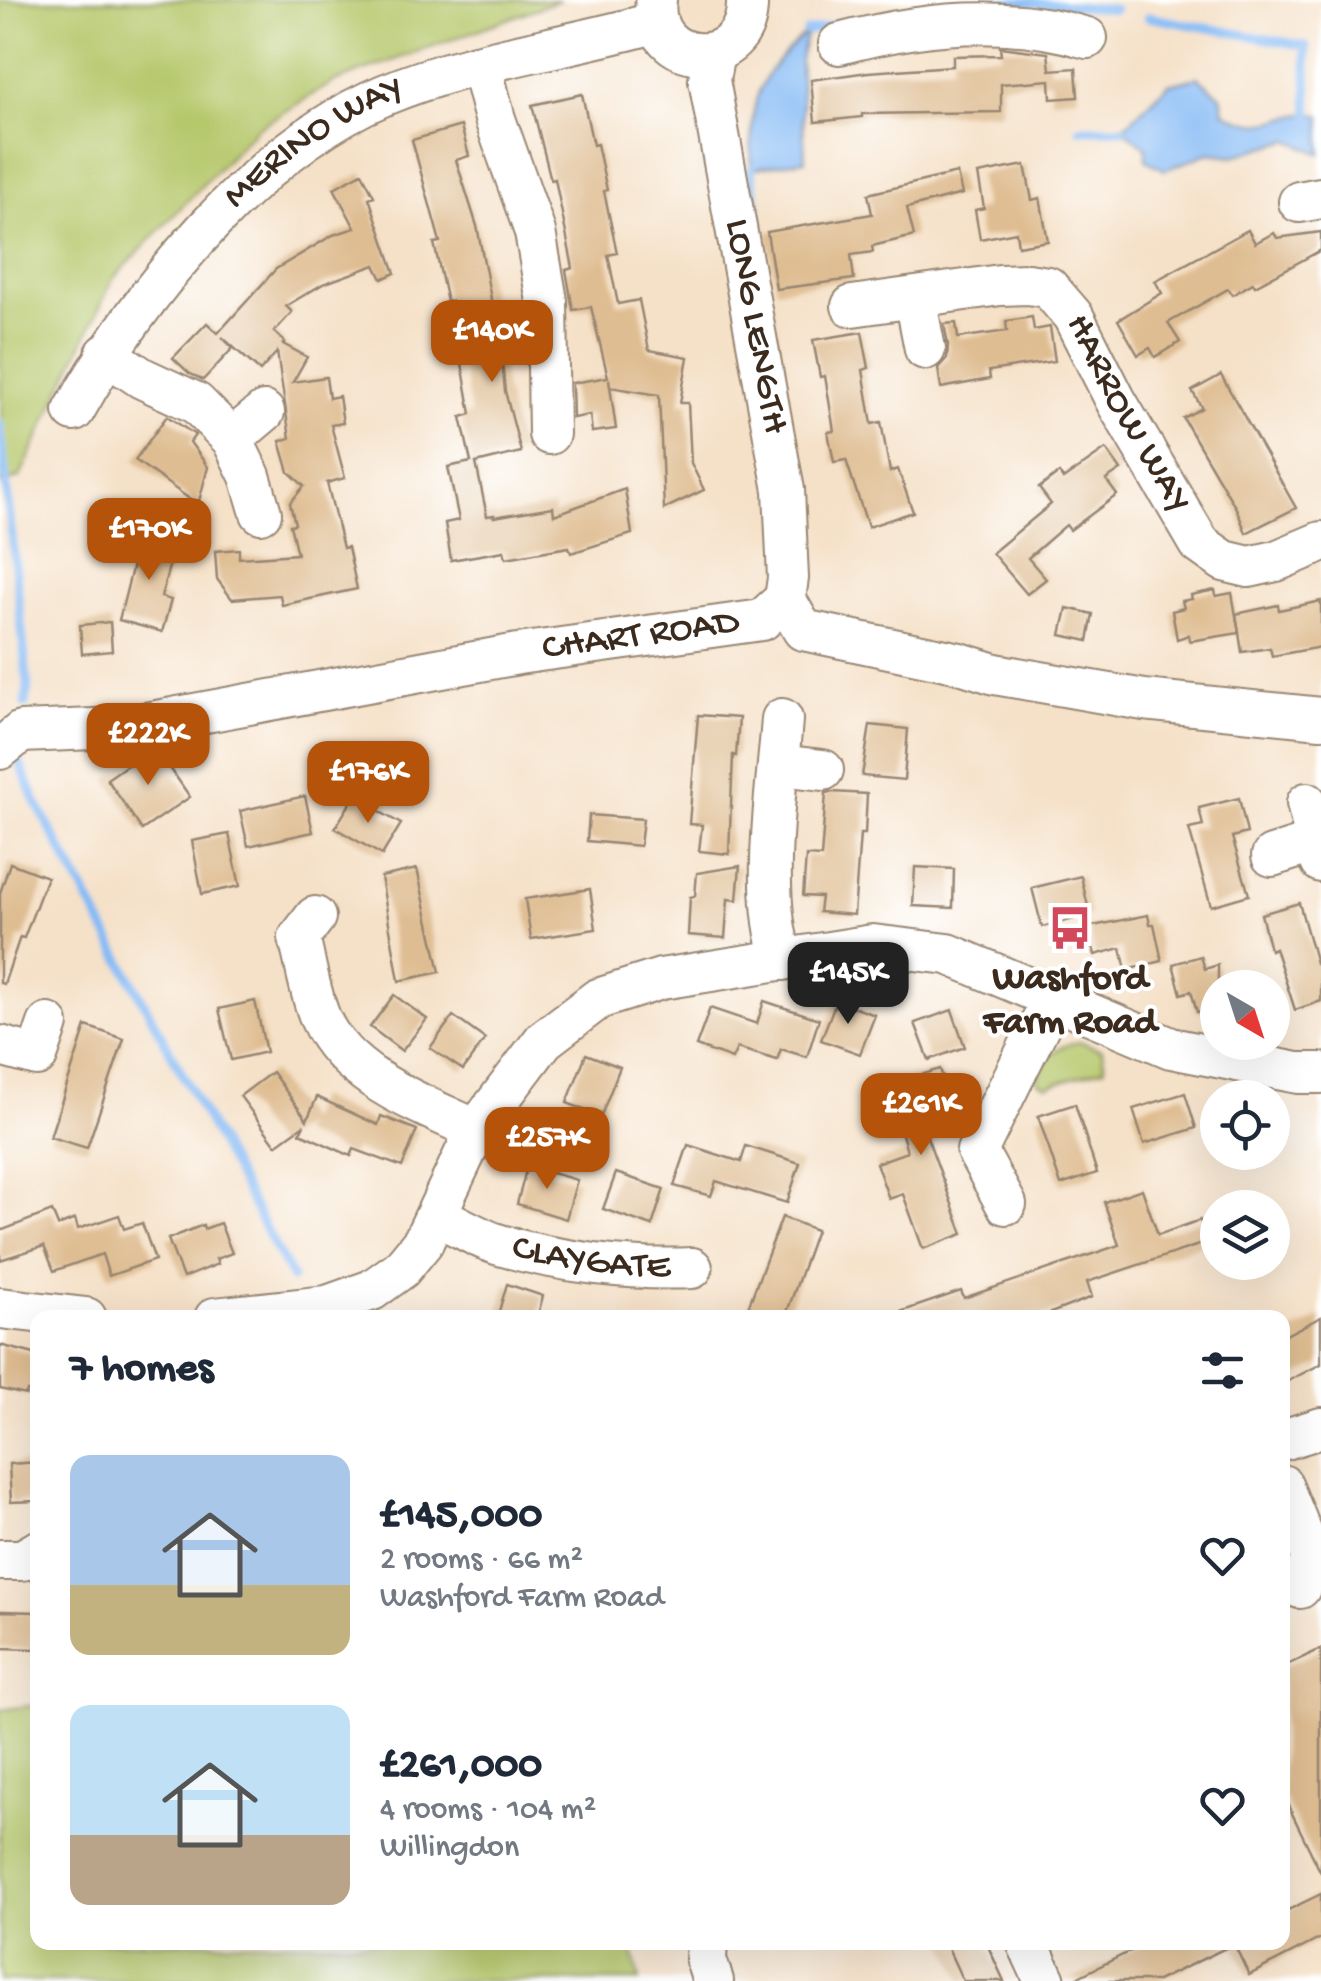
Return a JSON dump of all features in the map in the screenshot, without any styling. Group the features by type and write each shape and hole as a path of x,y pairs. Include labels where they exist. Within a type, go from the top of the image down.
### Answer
{"street":[{"path":"656,11 673,45 700,54 714,52 736,38 748,14 747,0"},
{"path":"839,44 980,10 1087,38"},
{"name":"MERINO WAY","path":"74,412 106,354 202,235 238,196 282,159 384,95 656,11"},
{"name":"LONG LENGTH","path":"714,52 709,80 784,490 788,578 785,599"},
{"path":"480,66 535,232 547,301 549,434"},
{"name":"HARROW WAY","path":"852,306 1000,284 1048,288 1073,316 1116,401 1200,544 1224,562 1249,568 1321,542"},
{"path":"916,298 925,348"},
{"path":"106,354 142,378 196,403 232,439 250,476 261,513"},
{"path":"232,439 264,412"},
{"name":"CHART ROAD","path":"0,749 22,732 120,728 518,654 762,620 785,599 803,630 995,674 1144,700 1321,718"},
{"path":"782,718 770,903 783,960"},
{"path":"779,765 823,770"},
{"path":"1272,856 1315,836"},
{"path":"315,917 299,938 321,1020 343,1052 372,1076 476,1130"},
{"path":"290,1310 327,1306 372,1290 401,1269 423,1242 476,1130 544,1040 598,998 661,979 874,945 948,954 1171,1048 1298,1073 1321,1073"},
{"path":"1006,1204 977,1151 1054,998"},
{"path":"0,1046 37,1056 48,1024"},
{"name":"CLAYGATE","path":"437,1216 498,1245 646,1270 692,1268"},
{"path":"0,1308 30,1311"},
{"path":"1290,1438 1321,1428"},
{"path":"1290,1504 1312,1558 1300,1588"},
{"path":"0,1560 30,1556"},
{"path":"707,1950 713,1981"},
{"path":"1030,1950 1045,1981"}],"green space":[{"path":"0,0 560,0 334,82 257,128 113,279 20,477 1,484"},
{"path":"1081,1042 1102,1050 1105,1068 1047,1086 1037,1081 1052,1054"},
{"path":"30,1706 30,1950 633,1950 640,1981 0,1981 0,1710"}],"water":[{"path":"807,32 800,59 805,160 751,169 752,124 759,92 775,65"},
{"path":"1198,77 1221,96 1224,112 1241,120 1265,123 1306,114 1321,115 1321,154 1289,140 1234,156 1209,153 1165,170 1146,160 1146,147 1122,129 1169,84"}],"building":[{"path":"1000,47 1048,53 1050,70 1076,68 1078,97 1051,99 1050,80 1001,84 1001,112 862,114 815,122 811,80 953,66 953,56 1001,55"},
{"path":"582,94 607,190 604,191 617,253 608,255 618,304 639,300 649,350 688,357 680,403 688,403 691,463 704,490 664,509 659,395 610,387 616,429 592,432 590,415 573,418 572,383 608,377 591,307 573,310 566,270 573,268 555,179 551,180 532,105"},
{"path":"461,126 469,156 456,160 477,226 505,391 521,452 476,463 487,516 553,507 554,515 625,489 632,534 571,553 569,547 506,558 504,551 451,560 445,523 459,520 448,467 471,462 461,417 471,414 451,301 447,302 434,243 440,242 412,140"},
{"path":"1025,165 1032,200 1040,198 1048,241 1018,246 1016,232 980,239 975,210 984,208 978,174"},
{"path":"362,173 374,196 369,198 395,273 382,279 375,265 323,284 286,306 292,312 274,332 283,344 307,357 293,382 326,377 329,398 339,396 343,423 331,425 345,478 327,483 357,589 282,605 280,595 232,599 217,579 215,551 239,549 239,558 297,554 290,503 304,486 289,472 280,441 290,438 277,352 260,371 222,337 233,348 203,380 173,358 207,323 218,333 276,269 333,235 355,228 334,188"},
{"path":"957,173 962,194 907,208 914,236 872,246 873,252 851,255 854,279 776,289 767,232 872,214 868,194"},
{"path":"1248,230 1255,243 1274,233 1277,238 1321,232 1321,250 1255,286 1253,283 1232,295 1228,289 1168,323 1180,342 1155,357 1150,348 1138,355 1118,320 1162,293 1155,281"},
{"path":"1032,317 1034,330 1050,327 1055,361 989,371 990,379 941,388 938,368 947,358 948,345 944,324 956,323 958,338 1007,331 1006,321"},
{"path":"862,332 869,368 863,370 872,424 881,422 890,472 898,469 913,512 868,527 846,460 834,462 828,432 834,431 825,376 820,377 813,340"},
{"path":"1221,375 1296,508 1246,533 1237,510 1183,418 1202,408 1192,391"},
{"path":"167,416 195,435 190,442 208,467 198,505 135,460"},
{"path":"1106,449 1121,470 1106,480 1117,495 1070,530 1066,525 1028,558 1046,579 1027,594 992,553 1051,504 1039,488 1059,473 1063,479"},
{"path":"147,528 177,536 161,597 171,600 162,632 119,620 137,549 142,551"},
{"path":"1215,590 1216,596 1232,593 1239,633 1190,641 1189,635 1177,639 1172,611 1184,608 1182,601 1192,599 1191,595"},
{"path":"1321,601 1321,647 1272,656 1270,648 1242,652 1236,614"},
{"path":"1067,608 1093,614 1088,641 1061,635"},
{"path":"110,622 112,651 82,654 80,625"},
{"path":"698,715 739,718 736,756 733,755 729,854 699,851 702,825 689,824"},
{"path":"870,725 908,729 904,780 862,776"},
{"path":"155,746 190,797 142,830 107,779"},
{"path":"826,793 867,794 854,915 819,912 821,897 803,896 806,856 821,857"},
{"path":"305,796 313,832 248,846 240,811"},
{"path":"354,797 401,824 382,855 335,828"},
{"path":"1239,798 1247,833 1232,837 1249,895 1211,906 1189,829 1203,826 1199,808"},
{"path":"589,815 643,819 640,846 587,841"},
{"path":"229,834 240,886 202,894 192,841"},
{"path":"10,863 47,877 4,984 0,983 0,893"},
{"path":"740,866 737,900 728,899 725,938 688,935 690,897 695,896 697,873"},
{"path":"915,867 954,869 953,908 913,906"},
{"path":"417,869 440,972 399,981 381,877"},
{"path":"1081,876 1090,915 1042,927 1032,888"},
{"path":"590,889 596,929 531,939 525,899"},
{"path":"1299,903 1316,963 1321,961 1321,1001 1295,1010 1290,994 1290,970 1282,970 1275,948 1270,950 1261,914"},
{"path":"1148,915 1150,924 1154,924 1162,961 1126,970 1121,948 1095,955 1088,927"},
{"path":"1201,956 1205,969 1218,965 1218,970 1200,970 1200,1011 1197,1012 1191,991 1181,994 1173,964"},
{"path":"394,995 427,1019 402,1051 370,1027"},
{"path":"255,1001 266,1052 231,1060 219,1009"},
{"path":"764,1001 819,1019 807,1057 781,1049 777,1060 737,1048 732,1059 696,1046 710,1008 757,1024"},
{"path":"836,1001 875,1015 860,1054 821,1040"},
{"path":"952,1010 965,1047 929,1060 915,1023"},
{"path":"453,1016 485,1039 463,1070 430,1048"},
{"path":"86,1026 124,1039 87,1148 50,1137"},
{"path":"586,1054 620,1067 601,1116 567,1103"},
{"path":"940,1069 955,1113 932,1120 935,1131 926,1134 963,1234 923,1249 903,1194 889,1199 876,1163 907,1152 888,1085"},
{"path":"272,1072 307,1120 317,1097 378,1125 381,1116 417,1130 402,1167 354,1149 351,1156 300,1133 304,1125 276,1145 240,1096"},
{"path":"1185,1093 1196,1128 1144,1144 1133,1109"},
{"path":"1075,1104 1097,1173 1061,1185 1038,1116"},
{"path":"688,1145 741,1162 746,1146 800,1163 787,1203 716,1181 711,1196 674,1186"},
{"path":"527,1166 577,1180 566,1219 517,1204"},
{"path":"616,1173 664,1189 652,1226 603,1209"},
{"path":"1142,1189 1158,1235 1200,1220 1200,1245 1087,1282 1092,1297 1059,1310 906,1310 961,1291 964,1298 1119,1245 1104,1202"},
{"path":"52,1211 58,1226 75,1219 78,1229 119,1215 124,1229 142,1223 155,1260 109,1276 102,1254 54,1271 44,1246 0,1260 0,1231"},
{"path":"782,1217 816,1230 788,1310 747,1310"},
{"path":"220,1223 232,1253 216,1259 218,1264 183,1278 168,1239 203,1225 204,1229"},
{"path":"507,1284 543,1296 539,1310 499,1310"},
{"path":"1321,1317 1321,1364 1290,1380 1290,1333"},
{"path":"0,1345 30,1353 30,1392 26,1395 0,1389"},
{"path":"30,1463 30,1501 11,1502 9,1464"},
{"path":"0,1611 30,1612 30,1649 0,1648"},
{"path":"1321,1649 1321,1873 1290,1809 1290,1663"},
{"path":"1321,1894 1321,1938 1249,1975 1237,1950 1290,1950 1290,1909"},
{"path":"949,1950 990,1950 1004,1981 963,1981"},
{"path":"1133,1950 1222,1950 1157,1981 1070,1981"}],"waterway":[{"path":"993,4 1024,2 1114,9"},
{"path":"1148,17 1306,46 1309,114"},
{"path":"807,32 853,21"},
{"path":"1080,129 1122,129"},
{"path":"751,169 762,257"},
{"path":"0,424 28,688 25,704"},
{"path":"18,759 37,804 292,1278"}],"place":[{"name":"Washford Farm Road","path":"1070,928"}]}
